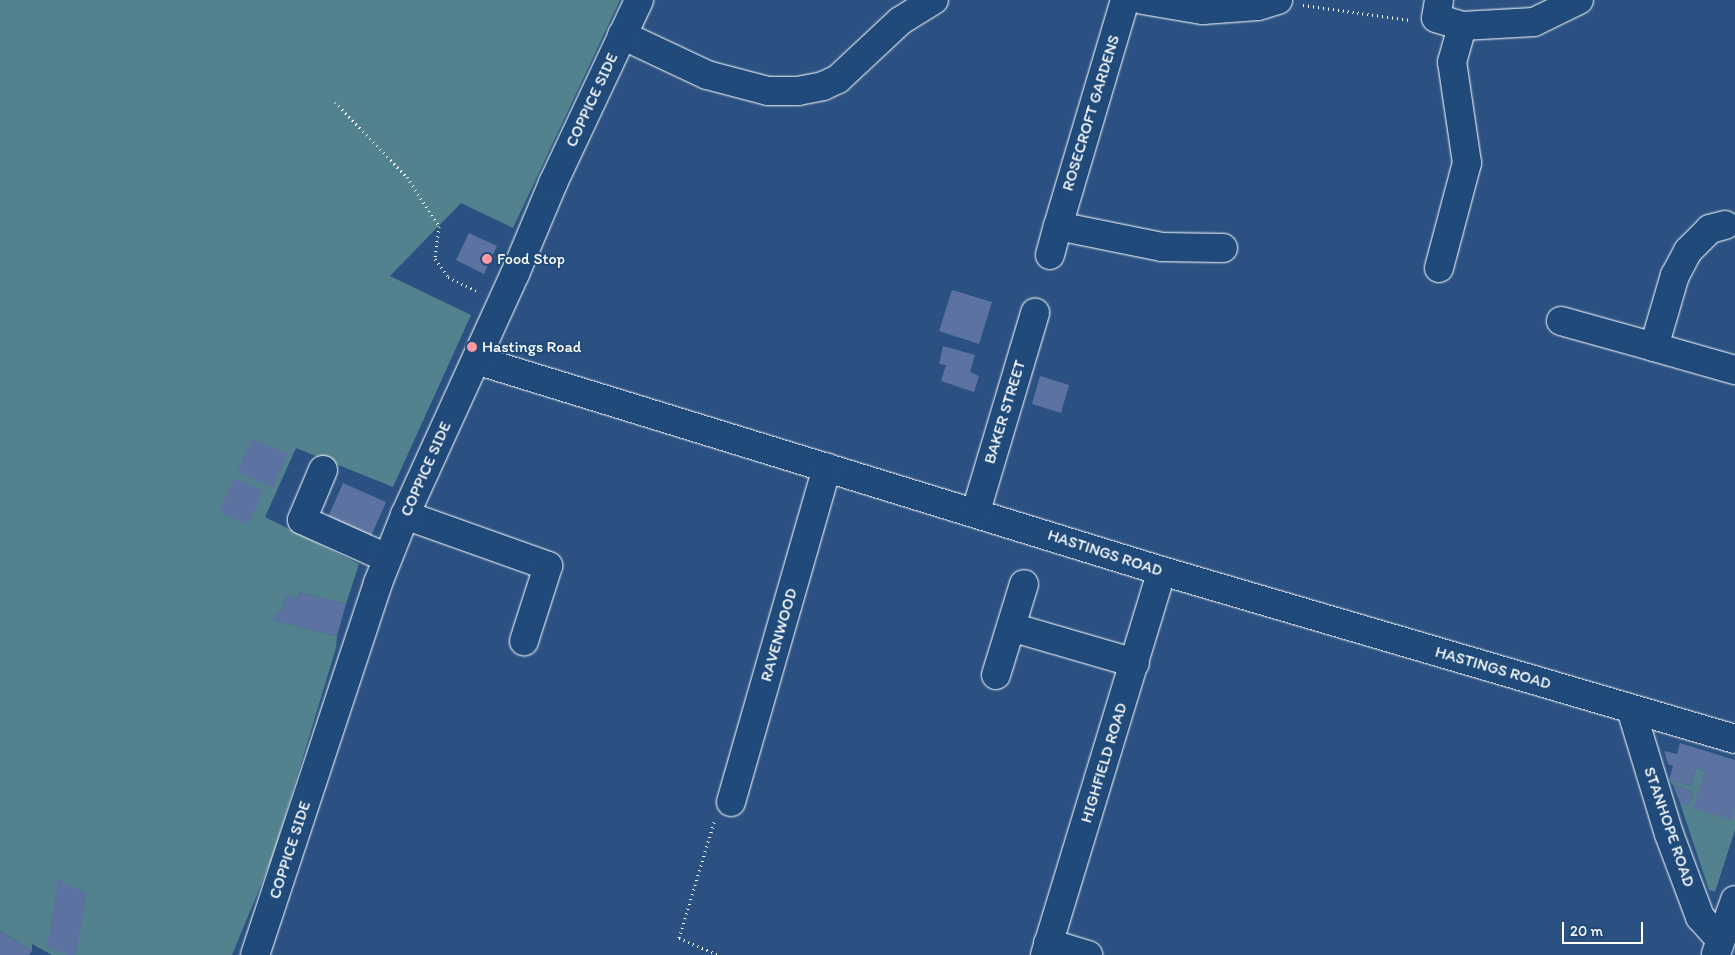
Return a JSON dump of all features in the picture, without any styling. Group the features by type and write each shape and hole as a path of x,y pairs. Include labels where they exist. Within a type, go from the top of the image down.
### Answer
{"street":[{"name":"COPPICE SIDE","path":"255,955 388,558 405,515 502,303 553,183 639,0"},
{"path":"622,35 706,75 768,91 798,91 822,86 838,79 900,21 934,0"},
{"name":"ROSECROFT GARDENS","path":"1050,255 1125,0"},
{"path":"1143,0 1203,10 1278,0"},
{"path":"1438,9 1462,26 1534,22 1579,0"},
{"path":"1439,268 1467,163 1452,62 1462,26"},
{"path":"1654,347 1675,275 1688,251 1710,228 1725,224"},
{"path":"1058,226 1162,247 1223,248"},
{"name":"BAKER STREET","path":"976,511 1035,313"},
{"path":"1560,322 1735,370"},
{"name":"HASTINGS ROAD","path":"476,360 976,511 1162,571 1735,739"},
{"name":"RAVENWOOD","path":"731,802 827,467"},
{"path":"323,470 302,520 388,558"},
{"path":"405,515 548,566 524,641"},
{"name":"HIGHFIELD ROAD","path":"1046,949 1162,571"},
{"path":"996,675 1024,584"},
{"path":"1011,627 1135,663"},
{"name":"STANHOPE ROAD","path":"1631,709 1669,834 1700,917 1718,947"},
{"path":"1718,947 1735,900"},
{"path":"1046,949 1088,955"}],"path":[{"path":"1278,0 1365,16 1416,21 1438,9"},
{"path":"335,102 407,177 439,226 435,259 448,277 502,303"},
{"path":"719,955 679,938 717,812 731,802"}],"green space":[{"path":"0,0 620,0 513,228 461,203 390,276 471,315 393,487 296,448 265,517 359,564 346,604 299,592 297,599 286,596 281,614 275,613 274,620 337,636 336,648 273,856 232,955 52,955 32,944 32,951 0,930"},
{"path":"1696,768 1705,771 1694,808 1735,809 1735,830 1715,892 1709,890 1680,803 1689,805 1693,791 1673,785 1669,780 1690,786"}],"building":[{"path":"469,233 497,246 484,274 456,260"},
{"path":"952,290 992,302 979,344 939,331"},
{"path":"943,346 975,355 970,372 979,376 974,392 941,381 946,365 939,364"},
{"path":"1040,376 1069,385 1061,413 1032,404"},
{"path":"252,438 288,454 273,488 237,472"},
{"path":"234,478 263,491 248,525 219,512"},
{"path":"343,483 386,502 368,543 325,524"},
{"path":"299,592 346,604 337,636 273,620 275,613 281,614 286,596 297,599"},
{"path":"1680,743 1735,760 1735,809 1732,820 1693,808 1705,771 1696,768 1690,786 1669,780 1673,766 1668,764 1664,751 1677,754"},
{"path":"1673,785 1693,791 1689,806 1680,803"},
{"path":"58,880 87,893 76,955 67,955 47,946"},
{"path":"0,930 32,951 29,955 0,955"}],"place":[{"name":"Food Stop","path":"487,259"},
{"name":"Hastings Road","path":"472,347"}]}
